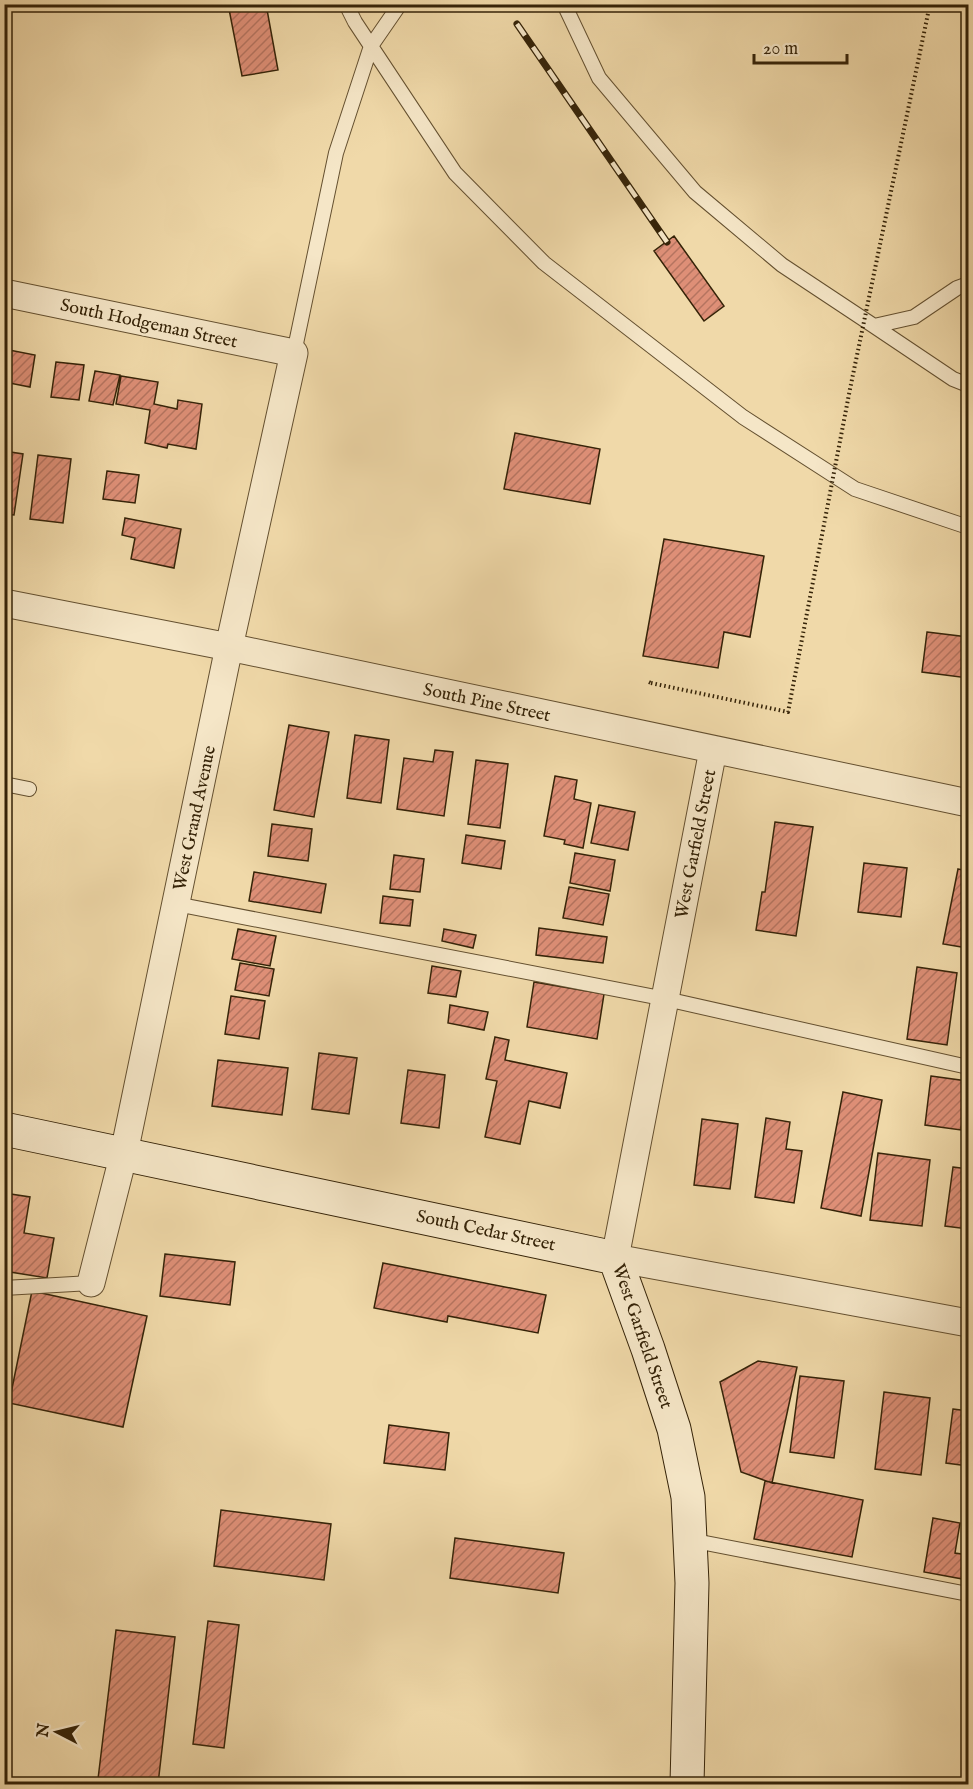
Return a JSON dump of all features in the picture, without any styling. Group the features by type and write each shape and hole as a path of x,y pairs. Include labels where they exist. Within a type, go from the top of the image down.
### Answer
{"street":[{"name":"South Hodgeman Street","path":"4,293 294,352"},
{"name":"West Grand Avenue","path":"91,1283 124,1153 229,647 294,352"},
{"name":"South Pine Street","path":"4,603 229,647 969,803"},
{"name":"West Garfield Street","path":"687,1785 692,1583 688,1497 674,1429 615,1258 713,750"},
{"name":"South Cedar Street","path":"4,1129 615,1258 969,1323"}],"lane":[{"path":"346,4 455,173 544,262 743,417 855,489 969,527"},
{"path":"294,352 336,153 371,46 400,4"},
{"path":"564,4 599,78 695,192 782,265 953,379 969,385"},
{"path":"874,326 914,317 957,288 969,284"},
{"path":"4,784 29,789"},
{"path":"176,903 666,999 969,1067"},
{"path":"4,1287 91,1283"},
{"path":"690,1540 969,1594"}],"path":[{"path":"650,683 788,712 849,389 930,4"}],"building":[{"path":"228,4 266,4 278,70 242,76"},
{"path":"674,236 724,306 704,321 654,251"},
{"path":"4,349 35,355 30,387 4,382"},
{"path":"56,362 84,365 79,400 51,397"},
{"path":"95,371 120,375 113,405 89,401"},
{"path":"121,376 158,382 154,404 177,409 178,400 202,404 196,449 168,444 167,448 145,443 150,410 116,404"},
{"path":"515,433 600,449 590,504 504,489"},
{"path":"4,451 23,454 14,515 4,514"},
{"path":"38,455 71,459 63,523 30,519"},
{"path":"107,471 139,475 135,503 103,499"},
{"path":"125,518 181,529 174,568 131,559 135,538 122,535"},
{"path":"664,539 764,556 750,637 724,632 718,668 643,656"},
{"path":"927,632 968,637 968,678 922,672"},
{"path":"289,725 329,732 314,817 274,810"},
{"path":"355,735 389,740 381,803 347,798"},
{"path":"435,750 453,752 444,816 397,809 404,758 433,762"},
{"path":"476,760 508,764 500,828 468,824"},
{"path":"555,776 577,780 574,799 591,803 583,848 564,844 565,840 544,836"},
{"path":"599,805 635,812 628,850 591,843"},
{"path":"775,822 813,827 796,936 756,930 762,892 765,892"},
{"path":"272,824 312,829 308,861 268,856"},
{"path":"466,835 505,841 501,869 462,863"},
{"path":"575,853 615,860 610,891 570,883"},
{"path":"394,855 424,859 420,892 390,889"},
{"path":"864,863 907,868 901,917 858,912"},
{"path":"958,869 968,871 968,948 943,944"},
{"path":"254,872 326,884 321,913 249,901"},
{"path":"569,887 609,894 603,925 563,918"},
{"path":"383,896 413,900 410,926 380,923"},
{"path":"539,928 607,937 603,963 536,955"},
{"path":"238,929 276,936 270,966 232,959"},
{"path":"444,929 476,935 473,948 442,941"},
{"path":"240,963 274,969 269,996 235,990"},
{"path":"432,966 461,971 456,997 428,993"},
{"path":"917,967 957,973 947,1045 907,1039"},
{"path":"534,982 604,994 597,1039 527,1027"},
{"path":"231,996 265,1001 259,1039 225,1034"},
{"path":"450,1005 488,1012 484,1030 448,1023"},
{"path":"495,1037 509,1040 505,1060 567,1073 560,1108 529,1101 520,1144 485,1137 497,1081 486,1079"},
{"path":"319,1053 357,1058 349,1114 312,1109"},
{"path":"218,1060 288,1068 282,1115 212,1106"},
{"path":"408,1070 445,1075 439,1128 401,1123"},
{"path":"931,1076 967,1081 961,1130 925,1125"},
{"path":"843,1092 882,1100 861,1216 821,1208"},
{"path":"766,1118 790,1122 786,1149 802,1151 794,1203 755,1197"},
{"path":"702,1119 738,1124 730,1189 694,1185"},
{"path":"878,1153 930,1160 922,1226 870,1220"},
{"path":"953,1167 968,1169 968,1229 945,1226"},
{"path":"4,1193 30,1197 24,1233 54,1238 47,1278 4,1271"},
{"path":"165,1254 235,1262 230,1305 160,1296"},
{"path":"383,1263 546,1295 538,1333 448,1316 447,1322 374,1308"},
{"path":"32,1291 147,1316 123,1427 9,1403"},
{"path":"758,1361 797,1367 772,1483 741,1472 720,1382"},
{"path":"800,1376 844,1381 834,1458 790,1452"},
{"path":"884,1392 930,1398 921,1475 875,1469"},
{"path":"953,1409 968,1411 968,1466 946,1463"},
{"path":"389,1425 449,1433 445,1470 384,1463"},
{"path":"765,1481 863,1500 852,1557 754,1539"},
{"path":"221,1510 331,1524 324,1580 214,1566"},
{"path":"933,1518 960,1523 955,1553 968,1555 968,1580 924,1572"},
{"path":"455,1538 564,1553 558,1593 450,1578"},
{"path":"208,1621 239,1625 224,1748 193,1744"},
{"path":"116,1630 175,1637 158,1784 98,1779"}],"railway":[{"path":"517,24 667,242"}]}
